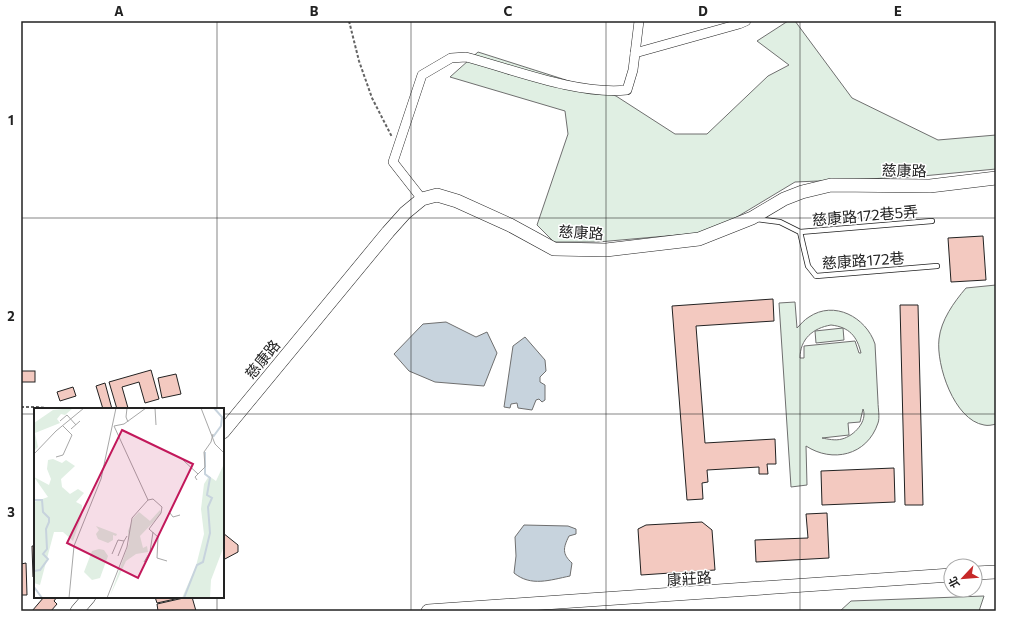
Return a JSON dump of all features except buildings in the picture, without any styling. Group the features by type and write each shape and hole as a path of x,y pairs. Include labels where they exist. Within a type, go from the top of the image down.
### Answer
{"street":[{"path":"422,199 393,162 422,75 451,58 466,57 575,87 613,92 627,90 633,70 639,21"},
{"path":"635,53 746,21"},
{"name":"慈康路","path":"224,431 388,232 405,213 422,199 437,195 457,201 510,225 554,248 606,250 699,239 752,218 784,199 802,192 831,185 930,186 996,178"},
{"path":"983,573 996,572"},
{"name":"康莊路","path":"428,611 943,576"},
{"path":"77,611 88,598"}],"lane":[{"path":"752,218 780,222 800,232"},
{"name":"慈康路172巷5弄","path":"800,232 932,221"},
{"name":"慈康路172巷","path":"800,232 808,266 816,276 937,266"}],"path":[{"path":"349,21 359,62 372,98 398,148"},
{"path":"21,407 37,406 50,408"}],"green space":[{"path":"788,21 795,21 852,98 938,140 996,135 996,169 912,177 795,182 712,232 598,242 554,242 537,225 568,134 565,111 450,77 478,52 616,96 675,134 707,134 768,76 789,65 757,41"},
{"path":"996,285 996,424 984,425 973,421 964,413 949,390 941,363 939,339 945,318 966,288"},
{"path":"795,302 797,328 807,318 819,312 829,310 848,314 857,319 864,326 871,334 875,344 879,418 873,434 866,443 857,449 848,453 837,455 816,451 806,446 807,485 791,487 779,303","holes":["831,325 843,328 851,333 857,342 861,353 859,353 855,341 804,346 804,358 800,358 802,345 805,340 813,332 824,326","863,409 864,418 862,423 851,435 839,440 822,438 849,435 848,423 860,422"]},
{"path":"843,328 844,340 816,343 815,331"},
{"path":"984,596 979,611 840,611 851,601 943,598 983,598"}],"shaded area":[{"path":"446,322 476,337 487,332 497,353 484,386 435,382 409,371 394,354 423,324"},
{"path":"525,337 545,360 546,371 540,377 540,382 545,385 545,400 542,402 539,399 536,400 532,410 518,408 517,403 511,404 510,408 504,407 513,346"},
{"path":"524,525 568,526 576,529 576,534 569,536 564,551 566,557 572,563 570,576 534,581 527,580 514,573 516,556 515,537"}]}
